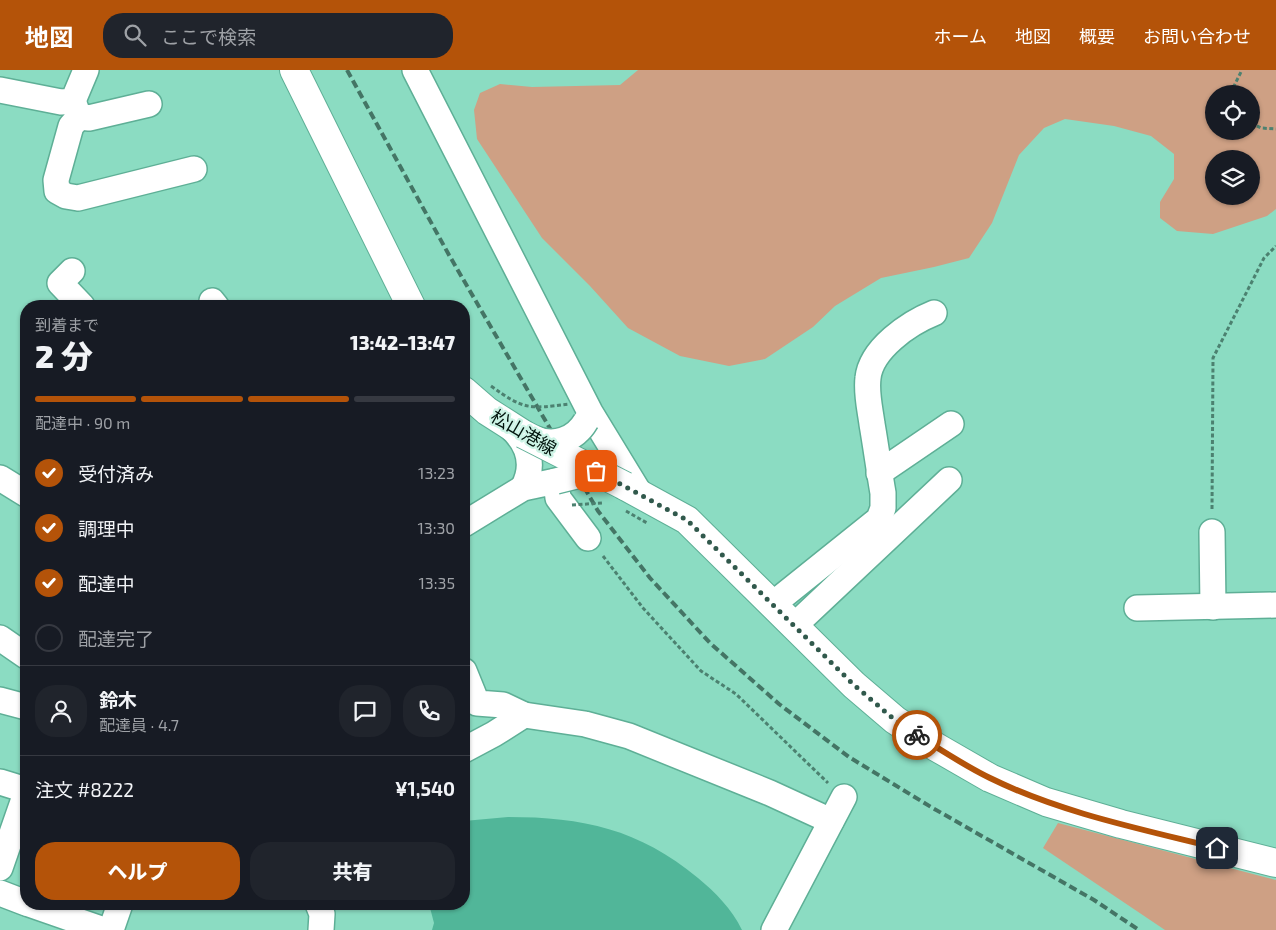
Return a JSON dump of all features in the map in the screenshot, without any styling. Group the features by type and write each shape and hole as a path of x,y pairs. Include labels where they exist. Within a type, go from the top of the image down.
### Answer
{"main road":[{"path":"294,70 408,300"},
{"name":"松山港線","path":"470,396 487,411 520,432 687,520 854,685 895,720 936,747 990,778 1046,802 1112,822 1276,863"}],"street":[{"path":"86,70 56,180 57,191 66,196 78,198 194,169"},
{"path":"415,70 584,412 632,490"},
{"path":"0,90 61,102 89,118 149,104"},
{"path":"72,271 60,283 76,300"},
{"path":"773,604 879,519 883,508 868,395 868,377 872,364 902,330 918,319 934,313"},
{"path":"523,488 530,467 528,452 520,432 547,442 562,441 574,435 584,412"},
{"path":"879,473 952,424"},
{"path":"470,520 523,488 596,471"},
{"path":"0,478 20,490"},
{"path":"795,625 949,480"},
{"path":"556,481 558,498 588,538"},
{"path":"1212,532 1213,606"},
{"path":"1137,608 1276,605"},
{"path":"0,638 20,652"},
{"path":"470,685 478,703 503,705 524,715 584,724 629,736 770,793 831,820"},
{"path":"0,700 20,706"},
{"path":"470,747 524,715"},
{"path":"0,782 20,789"},
{"path":"774,930 844,798"},
{"path":"0,868 20,809"},
{"path":"0,893 20,900"},
{"path":"48,910 104,930"},
{"path":"111,930 118,910"},
{"path":"320,910 321,930"}],"path":[{"path":"1234,85 1242,70"},
{"path":"1260,128 1276,129"},
{"path":"1212,532 1213,358 1264,258 1276,246"},
{"path":"491,386 513,402 527,407 549,407 584,412"},
{"path":"588,538 643,608 701,671 736,694 844,798"}],"shaded area":[{"path":"638,70 1276,70 1276,209 1267,216 1213,234 1177,231 1160,218 1160,202 1174,179 1174,154 1151,136 1114,126 1065,119 1044,128 1019,155 992,223 969,258 881,278 835,306 813,327 765,359 729,366 680,356 628,328 590,286 542,238 477,139 474,110 480,93 500,84 532,87 620,85"},
{"path":"508,817 561,820 586,823 632,837 676,861 698,878 723,901 742,930 432,930 434,923 431,910 470,910 470,820"},
{"path":"1058,823 1276,880 1276,930 1165,930 1043,848"}],"railway":[{"path":"347,70 449,255 598,511 650,578 710,643 779,704 849,757 931,807 1094,900 1139,930"}],"way so far":[{"path":"596,471 687,520 854,685 895,720 917,735"}],"route":[{"path":"917,735 990,778 1046,802 1121,824 1217,848"}]}
